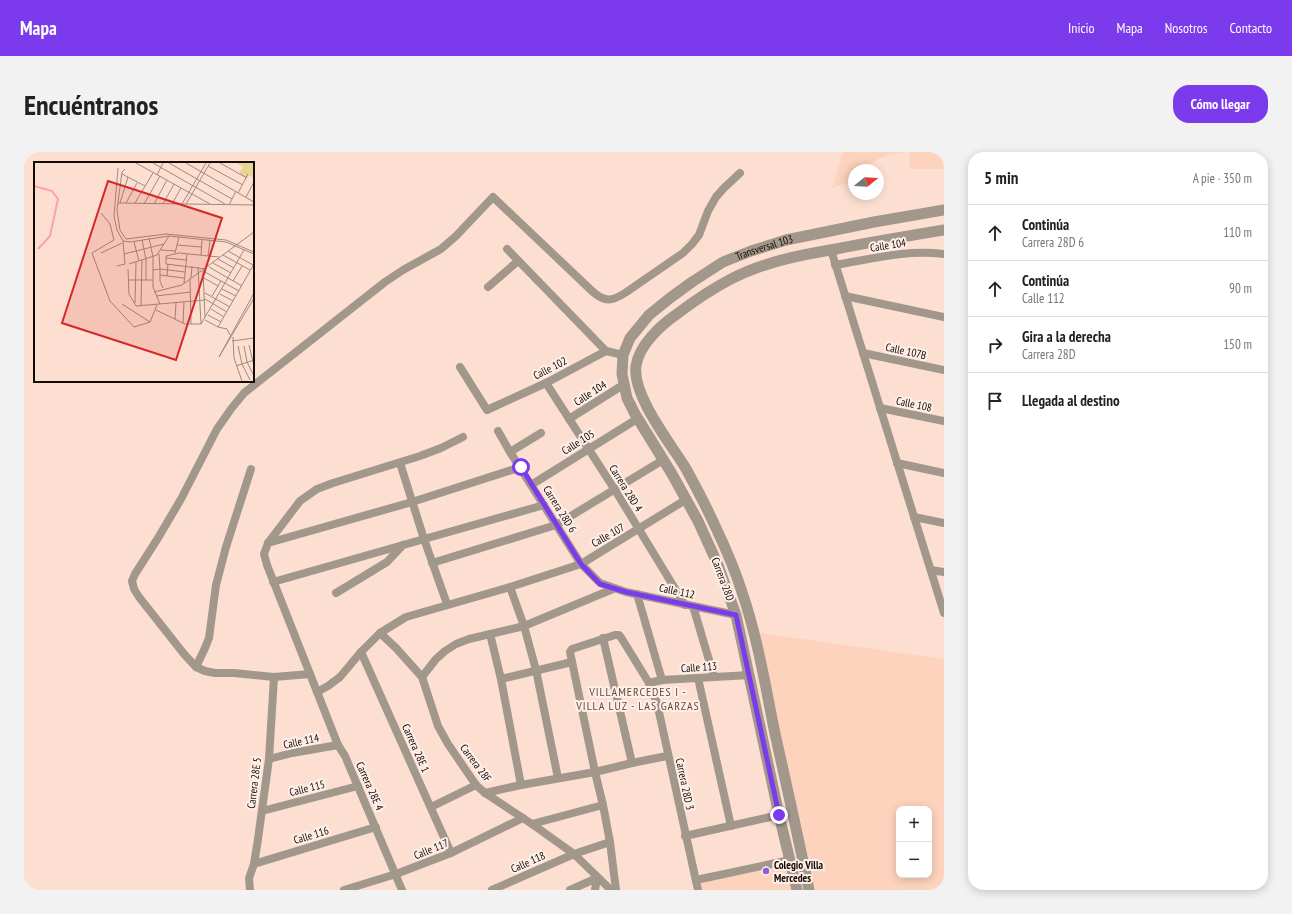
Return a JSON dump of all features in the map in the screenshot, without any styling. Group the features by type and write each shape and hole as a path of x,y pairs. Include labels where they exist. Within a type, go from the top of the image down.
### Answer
{"street":[{"path":"310,674 274,677 234,673 214,673 196,667 139,597 132,581 181,499 217,429 244,393 385,282 403,270 441,249 456,236 493,197 592,291 600,298 609,300 617,298 625,293 683,253 699,234 716,197 740,173"},
{"name":"Transversal 103","path":"623,355 630,338 649,316 670,298 723,262 751,250 786,240 867,223 944,210"},
{"name":"Transversal 103","path":"638,358 660,326 702,296 732,279 756,268 790,257 944,230"},
{"path":"507,249 606,351 623,355"},
{"path":"831,250 944,613"},
{"name":"Calle 104","path":"835,265 910,253 924,252 944,254"},
{"path":"488,287 518,261"},
{"path":"845,296 944,317"},
{"name":"Calle 102","path":"460,367 487,410 546,383 606,351"},
{"name":"Calle 107B","path":"863,353 944,370"},
{"name":"Carrera 28D","path":"623,355 623,385 627,398 637,419 687,500 712,551 736,615 779,815 797,890"},
{"name":"Carrera 28D","path":"638,358 636,366 637,379 641,392 654,418 702,499 725,548 742,590 762,674 809,890"},
{"name":"Carrera 28D 4","path":"546,383 639,530 689,605 714,677"},
{"name":"Calle 104","path":"570,420 623,385"},
{"name":"Calle 108","path":"880,408 944,421"},
{"name":"Calle 105","path":"532,485 637,419"},
{"name":"Carrera 28D 6","path":"498,431 581,564 600,584 613,588"},
{"path":"510,452 541,433"},
{"path":"268,543 300,501 317,489 400,463 441,448 463,437"},
{"path":"432,563 556,525 663,460"},
{"path":"400,463 424,539 447,604"},
{"path":"897,463 944,473"},
{"path":"268,543 412,502 521,467"},
{"path":"196,667 208,638 216,585 226,547 251,469"},
{"name":"Calle 107","path":"318,692 340,677 361,652 380,633 406,617 510,587 581,564 687,500"},
{"path":"273,582 544,505"},
{"path":"914,517 944,523"},
{"name":"Carrera 28E 4","path":"268,543 264,554 273,582 338,744 345,756 402,890"},
{"path":"336,593 387,562 403,545"},
{"path":"931,570 944,572"},
{"path":"510,587 524,626 536,670 558,778"},
{"path":"422,677 436,659 456,644 469,639 524,626 613,588"},
{"name":"Calle 112","path":"613,588 736,615"},
{"path":"637,594 662,680"},
{"name":"Carrera 28F","path":"380,633 396,648 422,677 438,726 448,744 476,785 485,793 574,854 611,890"},
{"path":"490,634 501,679 521,785"},
{"path":"616,890 610,842 603,805 570,652 571,650 603,638 615,634 618,635 649,683"},
{"path":"603,638 632,763"},
{"name":"Carrera 28E 1","path":"361,652 451,853"},
{"path":"501,679 572,662"},
{"name":"Calle 113","path":"649,683 662,680 750,675"},
{"name":"Carrera 28E 5","path":"250,890 249,878 254,864 268,759 274,677"},
{"path":"698,678 731,826"},
{"name":"Carrera 28D 3","path":"649,683 656,704 698,890"},
{"name":"Calle 114","path":"268,759 338,744"},
{"path":"485,793 595,772 668,756"},
{"path":"431,807 476,785"},
{"name":"Calle 115","path":"262,810 358,786"},
{"path":"532,824 603,805"},
{"path":"685,836 779,815"},
{"name":"Calle 117","path":"344,890 396,874 451,853 523,818"},
{"name":"Calle 116","path":"254,864 376,827"},
{"name":"Calle 118","path":"492,890 574,854 610,842"},
{"path":"696,880 790,860"},
{"path":"570,890 597,878"},
{"path":"595,890 597,878"}],"shaded area":[{"path":"843,152 906,152 877,159 871,164 848,164 848,182 832,188"},
{"path":"909,152 944,152 944,169 909,169"},
{"path":"753,632 944,659 944,890 809,890"},
{"name":"Colegio Villa Mercedes","path":"790,860 797,890 698,890 696,880"}],"place":[{"name":"Colegio Villa Mercedes","path":"766,871"}],"district":[{"name":"VILLAMERCEDES I - VILLA LUZ - LAS GARZAS","path":"638,698"}],"route":[{"path":"521,467 581,564 600,584 626,592 736,615 779,815"}]}
